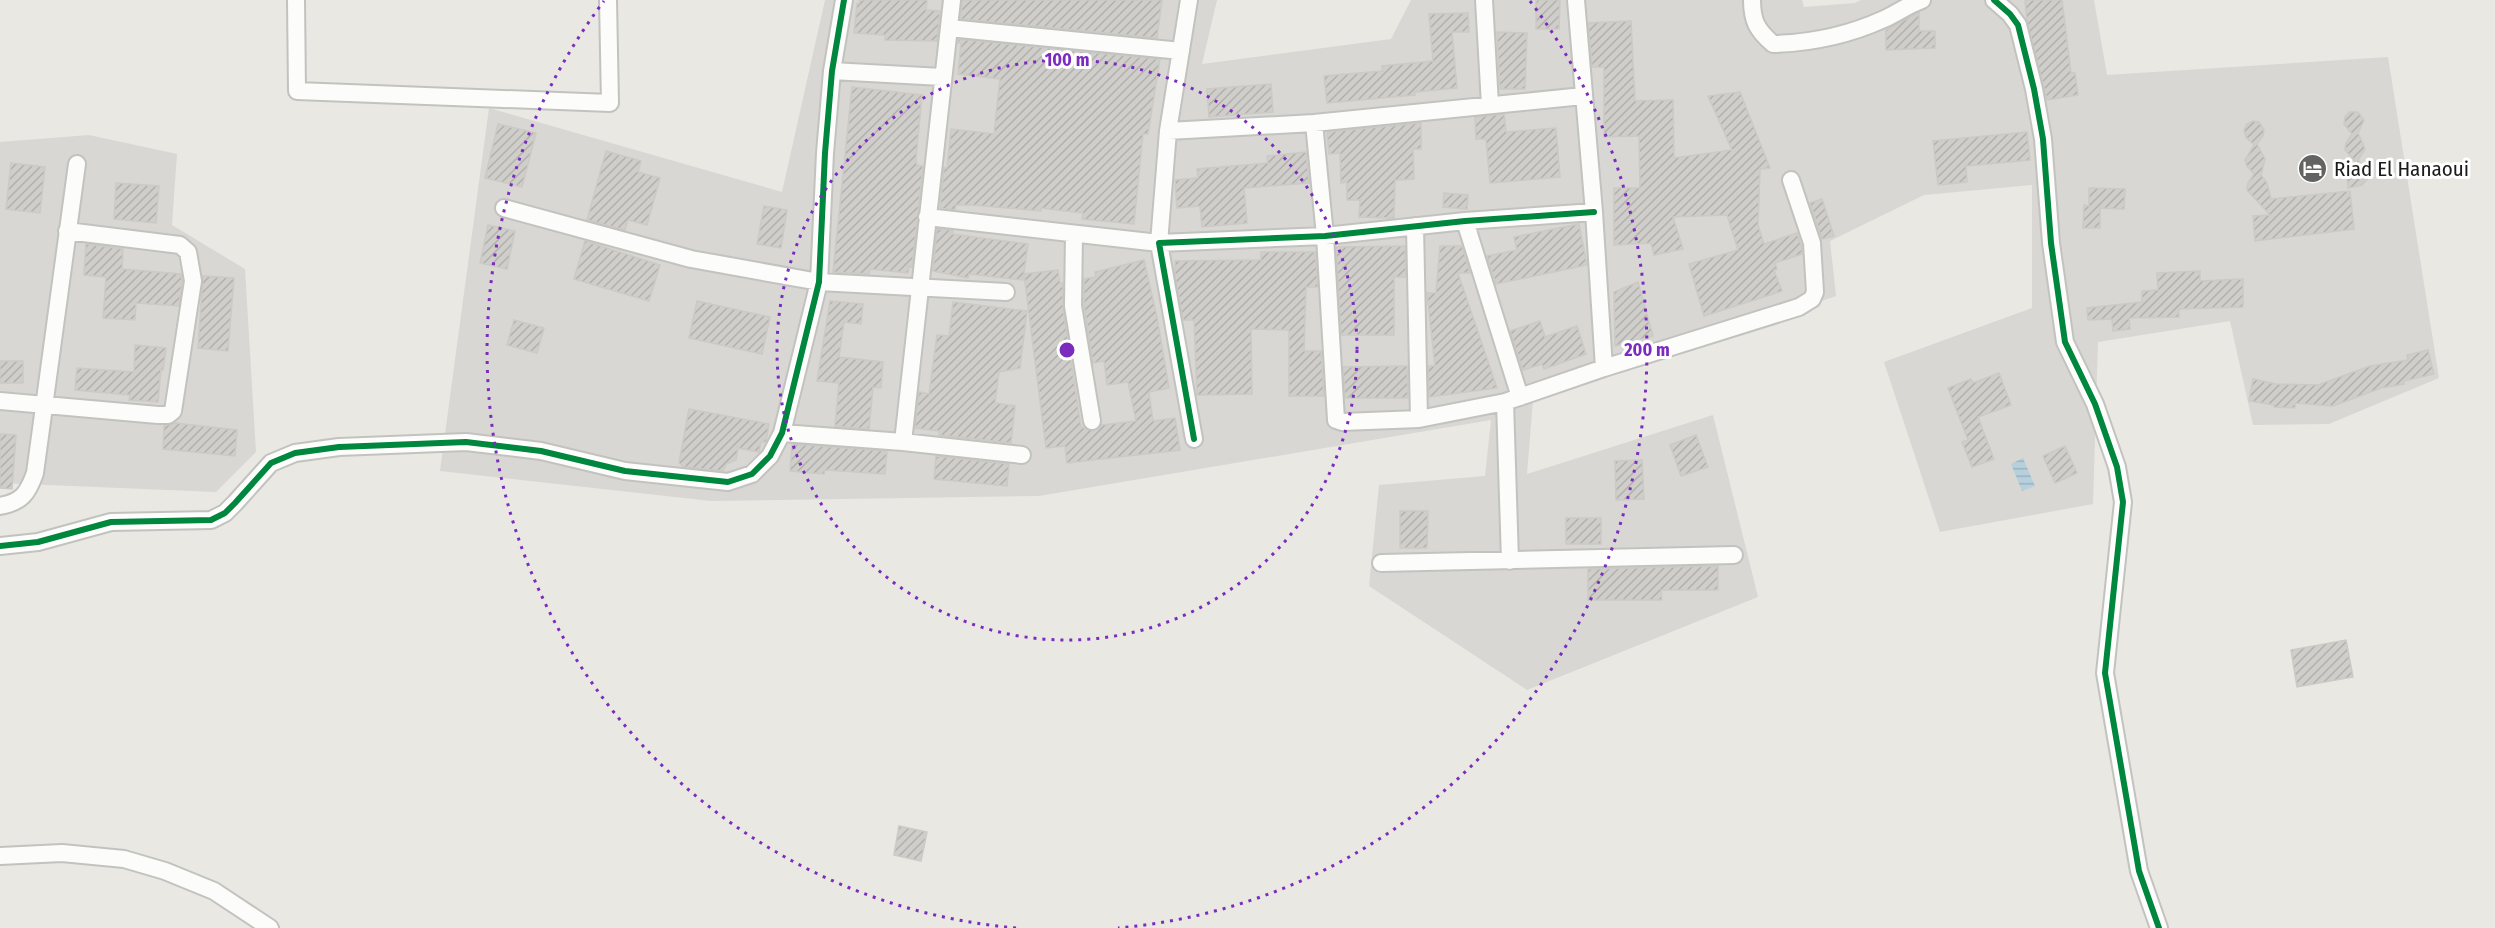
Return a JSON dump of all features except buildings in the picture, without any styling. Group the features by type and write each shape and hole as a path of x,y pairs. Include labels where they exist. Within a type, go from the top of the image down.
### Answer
{"street":[{"path":"297,0 297,91 610,103 608,0"},
{"path":"0,546 38,542 111,522 211,520 225,513 236,503 250,484 271,463 295,453 339,447 466,442 541,452 625,471 728,482 752,474 770,456 782,434 819,282 825,153 832,71 844,0"},
{"path":"903,442 952,0"},
{"path":"1189,0 1168,131 1159,243 1194,439"},
{"path":"1484,0 1490,105"},
{"path":"1576,0 1582,96 1594,212 1604,368"},
{"path":"1752,0 1752,11 1758,31 1773,44 1798,43 1839,35 1883,19 1922,0"},
{"path":"1994,0 2010,14 2018,26 2034,89 2043,140 2051,243 2065,342 2096,404 2117,467 2123,502 2105,673 2139,871 2158,928"},
{"path":"949,28 1181,51"},
{"path":"832,71 942,76"},
{"path":"1168,131 1314,123 1582,96"},
{"path":"1314,123 1325,236 1336,420 1342,422 1419,419 1512,400 1604,368 1799,307 1812,299 1815,292 1812,243 1791,180"},
{"path":"0,506 22,499 30,488 34,473 76,164"},
{"path":"504,208 691,259 819,282 1006,292"},
{"path":"927,217 1159,243 1325,236 1464,221 1594,212"},
{"path":"1464,221 1512,400 1510,561"},
{"path":"1415,226 1419,419"},
{"path":"0,401 168,416 176,402 194,282 188,252 180,245 67,231"},
{"path":"1074,234 1074,306 1092,421"},
{"path":"782,434 903,442 1022,455"},
{"path":"1381,563 1734,555"},
{"path":"0,856 62,853 124,859 165,871 214,891 270,928"}],"shaded area":[{"path":"825,0 1217,0 1202,64 1391,39 1411,0 1802,0 1804,7 1855,3 1861,0 2094,0 2107,75 2388,57 2439,378 2329,424 2253,425 2230,321 2098,342 2093,504 1940,532 1884,362 2032,308 2032,185 1924,195 1830,241 1836,296 1533,400 1527,474 1713,415 1758,597 1527,690 1369,586 1379,485 1485,476 1491,420 1039,496 711,501 440,471 489,108 782,192"},
{"path":"89,135 177,154 172,225 245,269 256,452 216,492 0,483 0,142"}],"water":[{"path":"2023,458 2035,486 2022,491 2011,464"}],"cycle path":[{"path":"0,546 38,542 111,522 211,520 225,513 271,463 295,453 339,447 466,442 541,451 625,471 728,482 752,474 770,456 782,433 819,282 825,153 832,71 844,0"},
{"path":"1994,0 2010,14 2018,25 2034,89 2043,139 2051,243 2065,342 2095,404 2117,467 2123,502 2105,673 2139,871 2159,928"},
{"path":"1194,439 1159,243 1325,236 1465,221 1594,212"}],"place":[{"name":"Riad El Hanaoui","path":"2313,169"}]}
